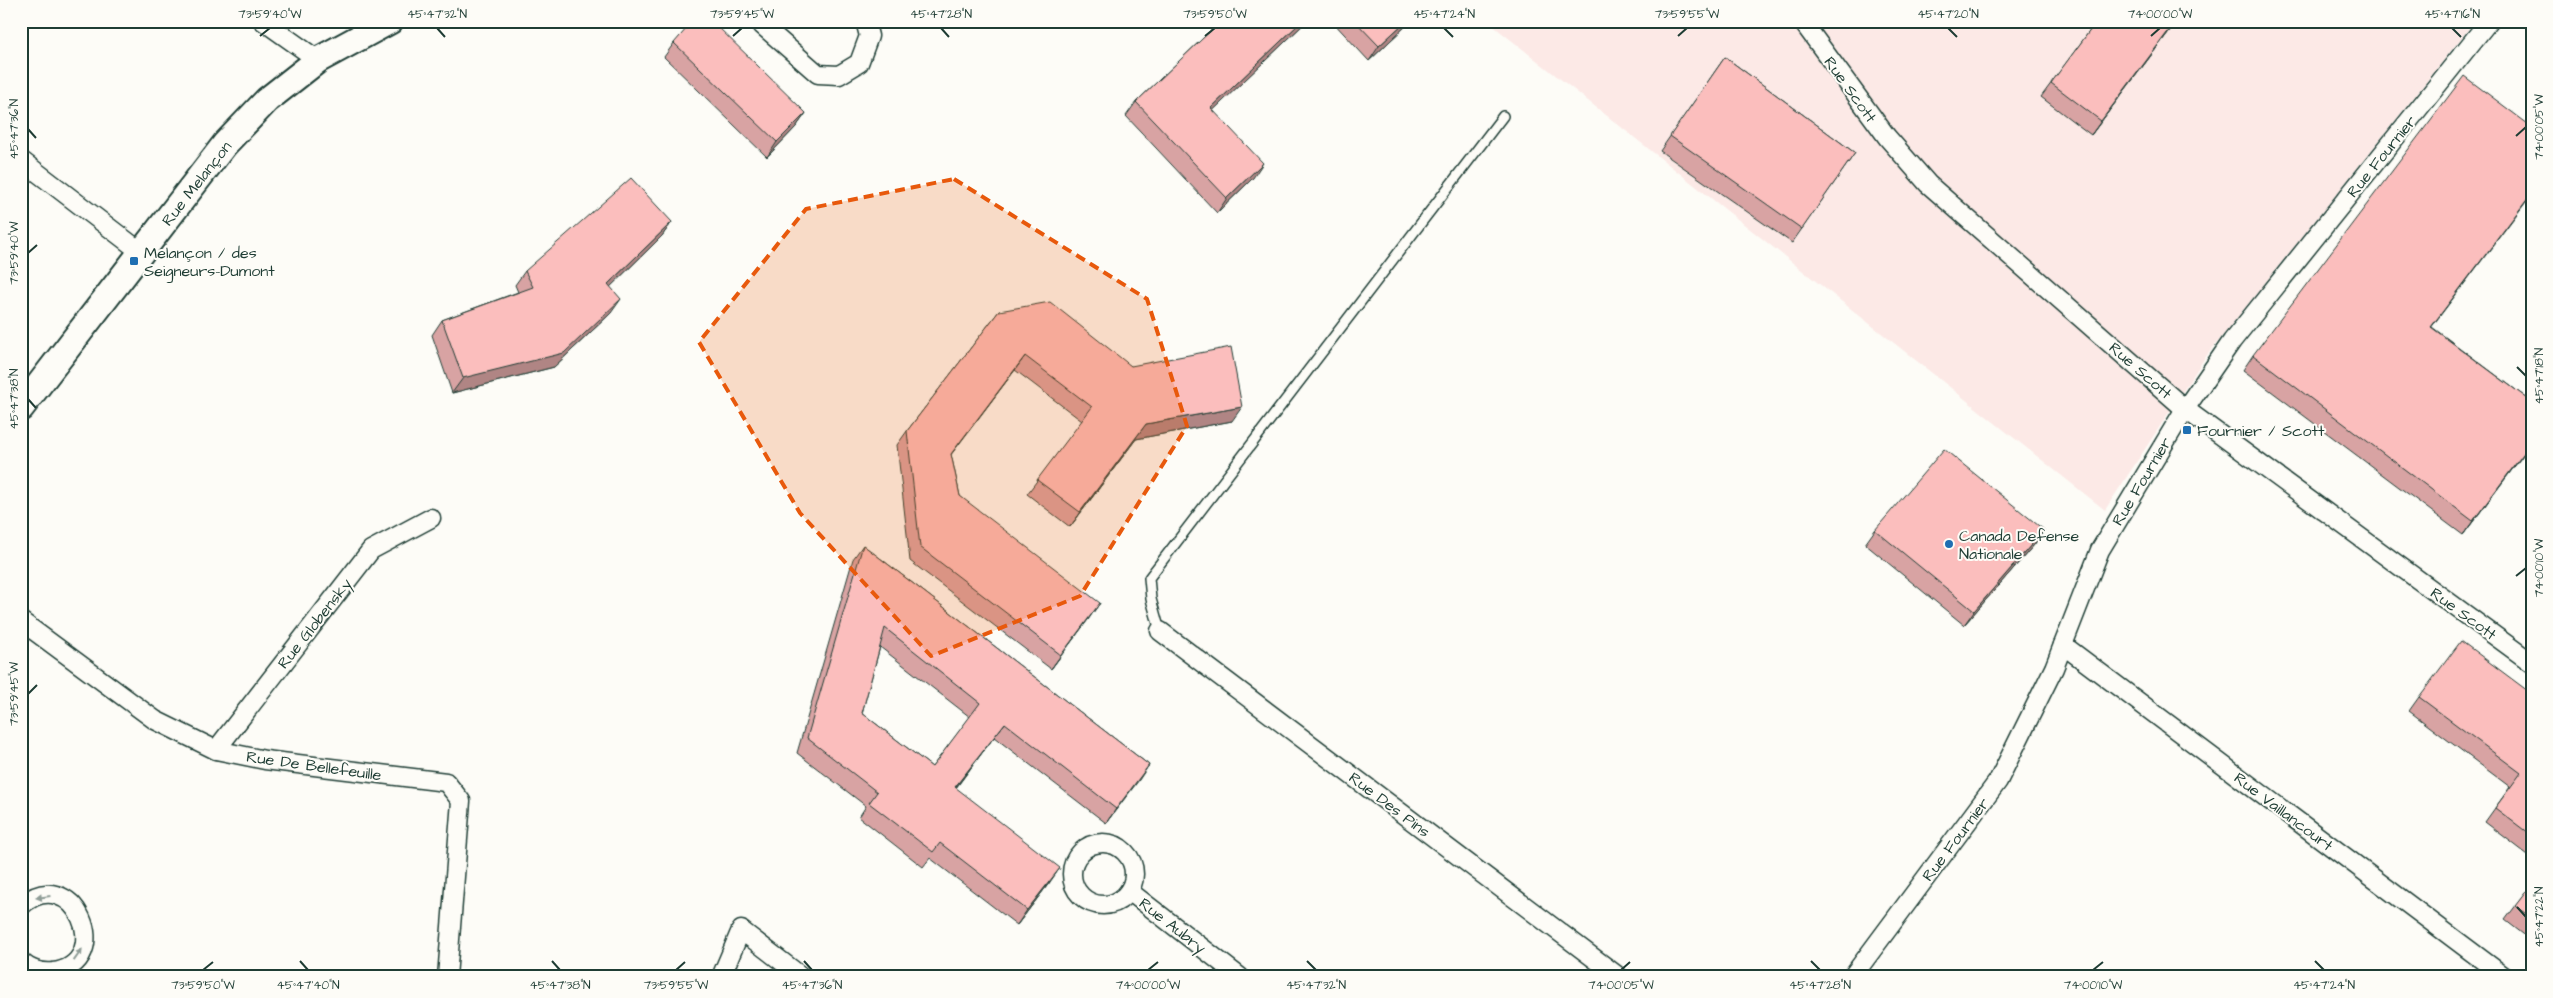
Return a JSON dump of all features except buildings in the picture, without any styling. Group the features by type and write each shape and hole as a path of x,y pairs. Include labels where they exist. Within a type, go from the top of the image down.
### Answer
{"street":[{"path":"263,21 318,60"},
{"name":"Rue Melançon","path":"21,408 225,144 268,100 318,60 390,21"},
{"path":"761,21 762,25 818,74 838,75 859,63 869,36 865,21"},
{"name":"Rue Scott","path":"1802,21 1887,137 1928,184 2185,409 2532,663"},
{"name":"Rue Fournier","path":"1852,977 1998,781 2054,668 2100,550 2185,409 2232,341 2489,21"},
{"path":"21,160 142,252"},
{"name":"Rue Globensky","path":"216,750 371,550 431,518"},
{"name":"Rue De Bellefeuille","path":"21,621 155,720 216,750 265,760 446,782 461,801 447,977"},
{"name":"Rue Des Pins","path":"1160,631 1619,977"},
{"name":"Rue Vaillancourt","path":"2063,645 2505,977"},
{"name":"Rue Aubry","path":"1129,891 1240,977"},
{"path":"21,906 33,898 56,896 67,900 76,908 83,918 86,929 82,951 67,968 45,972 34,970 21,961"},
{"path":"721,977 741,930 802,977"}],"lane":[{"path":"1160,631 1151,599 1149,578 1503,116"}],"highlighted area":[{"path":"954,179 1147,299 1187,426 1080,596 931,656 800,513 699,342 806,209"}],"shaded area":[{"path":"1487,21 2475,21 2204,359 2105,510"}],"place":[{"name":"Melançon / des Seigneurs-Dumont","path":"134,261"},
{"name":"Fournier / Scott","path":"2187,430"},
{"name":"Canada Defense Nationale","path":"1949,544"}]}
